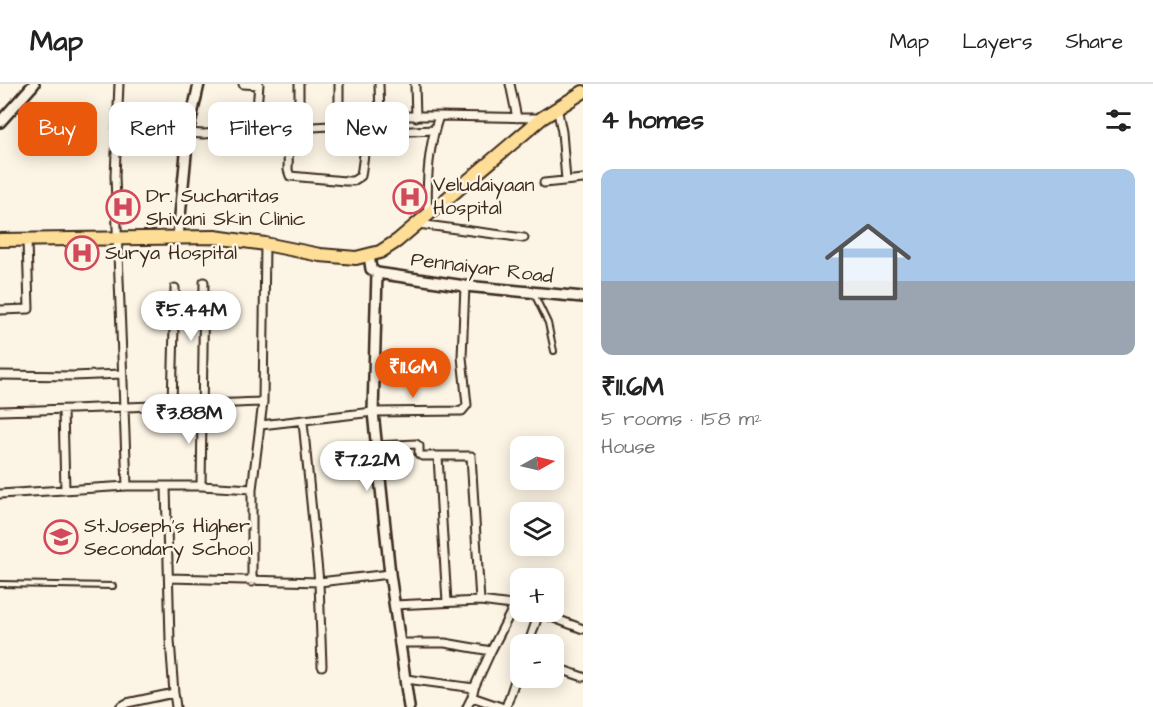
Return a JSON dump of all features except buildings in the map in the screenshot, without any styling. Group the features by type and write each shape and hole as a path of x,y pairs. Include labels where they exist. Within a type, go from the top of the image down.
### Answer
{"highway":[{"path":"0,240 215,237 320,255 356,258 369,255 380,252 397,241 542,118 583,92"}],"street":[{"path":"0,122 34,84"},
{"path":"119,84 115,153 116,239 127,486"},
{"path":"195,102 199,84"},
{"path":"243,84 259,85 258,102"},
{"path":"299,84 299,102"},
{"path":"339,84 339,102"},
{"path":"379,84 380,116 542,118"},
{"path":"416,84 416,117"},
{"path":"510,84 517,118"},
{"path":"557,107 562,132 566,180"},
{"path":"439,116 434,130 423,220 524,238"},
{"path":"409,131 434,130"},
{"path":"178,237 186,156"},
{"path":"288,156 290,176 353,181 361,176 364,156"},
{"path":"544,183 583,179"},
{"path":"0,310 29,309 27,240"},
{"path":"252,582 252,489 263,402 265,244"},
{"path":"369,255 374,271 373,412 376,446 390,574 409,707"},
{"path":"356,258 374,271"},
{"name":"Pennaiyar Road","path":"374,271 465,286 534,294 583,295"},
{"path":"201,486 204,282"},
{"path":"261,425 303,422 373,412 462,411 465,409 462,333 465,286"},
{"path":"172,404 175,288"},
{"path":"0,375 122,374"},
{"path":"0,411 263,402"},
{"path":"63,410 65,490"},
{"path":"303,422 318,582 322,666"},
{"path":"376,446 416,444 422,456 471,456 480,601"},
{"path":"438,457 447,602"},
{"path":"0,494 127,486 252,489"},
{"path":"166,486 170,640 176,707"},
{"path":"169,578 318,582 390,574"},
{"path":"394,605 480,601 510,604"},
{"path":"467,707 491,651 510,619"},
{"path":"564,622 583,629"},
{"path":"399,643 445,643 491,651"},
{"path":"564,670 583,677"},
{"path":"406,679 474,688"},
{"path":"506,707 512,688"},
{"path":"120,707 127,703 145,703 174,693"},
{"path":"472,697 501,707"}],"lane":[{"path":"534,294 548,323 554,351"},
{"path":"0,585 113,586"}],"place":[{"name":"Veludaiyaan Hospital","path":"410,197"},
{"name":"Dr. Sucharitas Shivani Skin Clinic","path":"123,207"},
{"name":"Surya Hospital","path":"82,253"},
{"name":"St.Joseph's Higher Secondary School","path":"61,537"}]}
